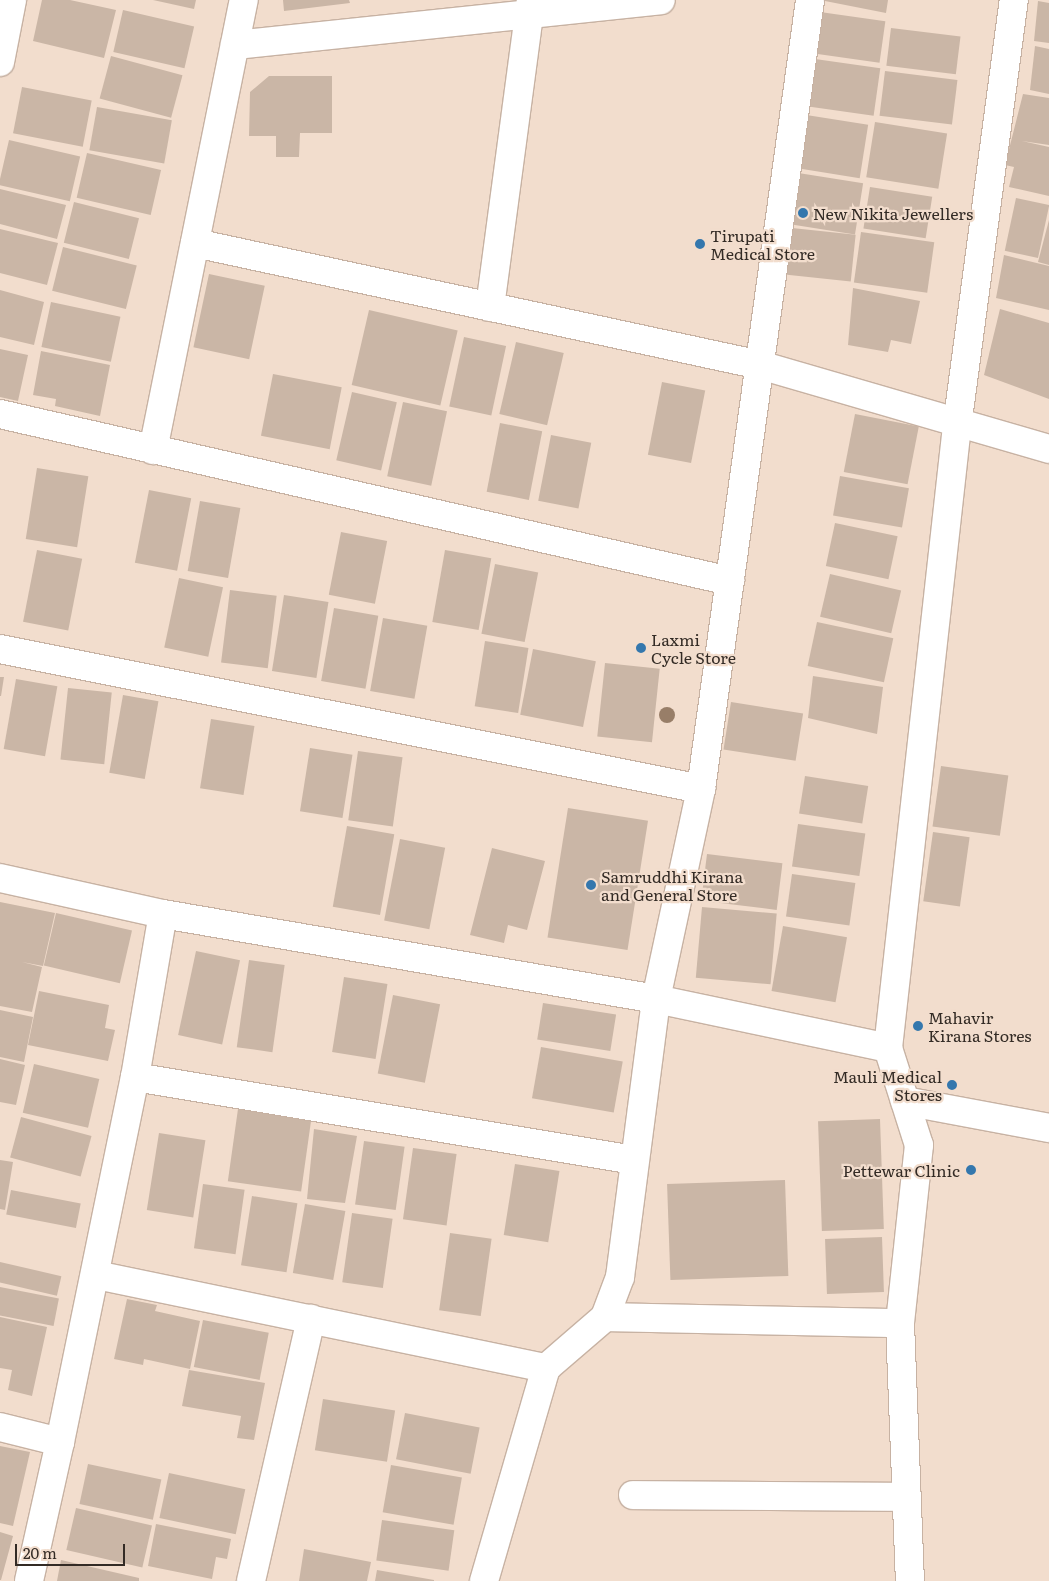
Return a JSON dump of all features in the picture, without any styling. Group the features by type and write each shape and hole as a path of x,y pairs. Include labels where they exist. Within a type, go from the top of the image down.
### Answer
{"street":[{"path":"0,62 3,31 12,0"},
{"path":"153,450 244,0"},
{"path":"235,45 530,7 662,0"},
{"path":"484,1581 546,1368 604,1318 620,1277 656,999 701,789 810,0"},
{"path":"910,1581 900,1323 919,1145 888,1048 957,426 1014,0"},
{"path":"490,307 530,7"},
{"path":"195,244 760,365 957,426 1049,449"},
{"path":"0,414 730,581"},
{"path":"0,649 701,789"},
{"path":"0,878 163,914 656,999 888,1048"},
{"path":"29,1581 96,1274 135,1077 163,914"},
{"path":"135,1077 634,1160"},
{"path":"905,1101 1049,1128"},
{"path":"96,1274 546,1368"},
{"path":"604,1318 900,1323"},
{"path":"251,1581 310,1319"},
{"path":"0,1426 60,1442"},
{"path":"633,1495 907,1497"}],"building":[{"path":"42,0 70,0 116,10 104,58 33,41"},
{"path":"153,0 196,0 194,9"},
{"path":"283,0 349,0 350,3 284,11"},
{"path":"820,0 888,0 886,13"},
{"path":"1038,1 1049,3 1049,43 1034,41"},
{"path":"123,10 194,26 184,68 113,52"},
{"path":"820,12 885,21 880,63 814,54"},
{"path":"891,28 960,37 956,74 886,66"},
{"path":"1035,46 1049,49 1049,94 1030,90"},
{"path":"111,56 182,75 171,118 100,99"},
{"path":"808,58 880,68 874,116 801,106"},
{"path":"885,71 957,80 952,125 880,116"},
{"path":"269,76 332,76 332,133 300,133 299,157 276,157 276,136 249,136 250,92"},
{"path":"22,87 92,101 83,147 13,133"},
{"path":"1023,94 1049,98 1049,145 1022,141 1049,147 1049,196 1009,187 1014,167 1005,165"},
{"path":"97,107 172,120 164,164 89,150"},
{"path":"800,114 868,125 860,178 792,167"},
{"path":"875,122 947,133 938,189 866,177"},
{"path":"9,140 80,156 70,201 0,185"},
{"path":"87,153 161,170 151,215 77,198"},
{"path":"792,172 863,183 855,235 784,223"},
{"path":"870,187 932,197 926,238 863,228"},
{"path":"0,189 66,205 57,239 0,224"},
{"path":"1016,198 1049,205 1038,258 1005,251"},
{"path":"74,202 139,218 129,259 64,243"},
{"path":"1049,220 1049,265 1038,262"},
{"path":"792,228 856,235 851,281 787,275"},
{"path":"0,229 58,243 47,285 0,273"},
{"path":"861,232 934,242 927,293 854,283"},
{"path":"63,247 137,265 126,309 52,291"},
{"path":"1004,255 1049,266 1049,310 996,298"},
{"path":"209,274 265,286 249,359 193,347"},
{"path":"853,288 920,301 911,344 891,340 888,352 848,345"},
{"path":"0,290 44,302 34,345 0,337"},
{"path":"51,302 120,317 111,362 41,347"},
{"path":"1000,309 1049,323 1049,399 984,375"},
{"path":"369,310 458,330 440,405 352,385"},
{"path":"464,337 506,346 491,415 449,406"},
{"path":"516,342 564,353 547,425 499,414"},
{"path":"0,349 28,355 18,401 0,397"},
{"path":"41,351 110,365 100,416 55,406 56,399 33,395"},
{"path":"273,374 342,387 330,449 261,436"},
{"path":"662,382 705,390 691,463 648,455"},
{"path":"352,392 397,402 381,471 336,460"},
{"path":"403,402 447,411 431,486 387,476"},
{"path":"855,414 919,426 908,484 844,472"},
{"path":"500,423 542,431 529,500 487,492"},
{"path":"551,435 591,443 578,509 538,501"},
{"path":"37,468 88,476 77,547 26,539"},
{"path":"840,476 909,488 902,528 833,515"},
{"path":"149,490 191,498 177,571 135,563"},
{"path":"200,501 240,508 228,578 188,571"},
{"path":"835,523 898,536 888,579 826,566"},
{"path":"341,532 387,541 375,604 329,595"},
{"path":"37,550 82,559 68,630 23,622"},
{"path":"445,550 491,558 479,630 432,622"},
{"path":"495,564 538,572 525,642 481,634"},
{"path":"830,574 901,590 891,633 820,617"},
{"path":"179,578 223,587 208,657 164,647"},
{"path":"230,590 277,596 268,668 221,662"},
{"path":"284,595 328,602 316,678 272,671"},
{"path":"334,608 378,616 365,689 321,681"},
{"path":"383,618 427,626 414,699 370,691"},
{"path":"817,622 893,638 884,682 808,666"},
{"path":"485,641 528,648 518,713 475,706"},
{"path":"533,649 596,661 583,727 520,715"},
{"path":"605,663 660,669 652,742 597,737"},
{"path":"813,676 883,687 877,734 808,718"},
{"path":"0,677 4,677 1,696 0,696"},
{"path":"16,679 57,686 45,756 4,749"},
{"path":"68,688 112,693 104,764 60,760"},
{"path":"123,695 158,701 145,779 109,773"},
{"path":"731,702 803,713 796,761 723,749"},
{"path":"211,719 254,726 244,795 200,788"},
{"path":"310,748 352,755 342,818 300,811"},
{"path":"358,751 403,757 393,827 348,820"},
{"path":"941,766 1008,775 1000,836 933,826"},
{"path":"805,776 868,786 862,824 799,814"},
{"path":"568,808 648,821 628,950 548,937"},
{"path":"798,824 865,833 859,876 792,867"},
{"path":"347,826 394,834 380,915 333,907"},
{"path":"933,832 970,837 960,906 923,901"},
{"path":"400,839 445,848 429,929 384,920"},
{"path":"492,848 545,861 527,930 508,925 504,943 470,935"},
{"path":"707,854 782,863 777,910 701,901"},
{"path":"792,874 855,883 849,925 786,917"},
{"path":"0,902 55,913 43,966 22,962 42,967 32,1012 0,1006"},
{"path":"702,907 777,914 771,984 696,978"},
{"path":"56,913 132,931 120,983 44,966"},
{"path":"783,926 847,937 836,1002 772,991"},
{"path":"196,951 240,960 222,1044 178,1035"},
{"path":"249,960 285,965 272,1052 237,1047"},
{"path":"344,977 387,984 376,1059 332,1052"},
{"path":"39,991 109,1005 105,1028 115,1030 108,1061 28,1045"},
{"path":"393,995 440,1004 425,1083 378,1074"},
{"path":"543,1003 616,1015 610,1051 537,1040"},
{"path":"0,1010 33,1017 24,1062 0,1057"},
{"path":"541,1047 623,1061 614,1113 532,1098"},
{"path":"0,1059 25,1065 16,1105 0,1102"},
{"path":"34,1064 99,1079 88,1128 23,1113"},
{"path":"238,1109 311,1119 301,1192 228,1181"},
{"path":"21,1117 92,1136 81,1176 10,1158"},
{"path":"880,1119 884,1229 822,1231 818,1121"},
{"path":"314,1129 357,1136 345,1203 307,1199"},
{"path":"159,1133 205,1140 193,1217 147,1210"},
{"path":"364,1141 405,1147 396,1210 355,1204"},
{"path":"413,1148 457,1154 447,1225 403,1219"},
{"path":"0,1160 13,1162 5,1210 0,1209"},
{"path":"515,1164 559,1171 548,1242 504,1235"},
{"path":"785,1180 788,1276 670,1280 667,1184"},
{"path":"203,1184 245,1190 236,1254 194,1248"},
{"path":"11,1190 81,1204 76,1228 6,1215"},
{"path":"252,1196 297,1203 286,1272 241,1265"},
{"path":"305,1204 345,1211 333,1280 293,1273"},
{"path":"352,1213 393,1219 383,1288 342,1282"},
{"path":"450,1233 492,1239 481,1316 439,1310"},
{"path":"882,1237 884,1292 827,1294 825,1239"},
{"path":"0,1262 61,1276 57,1296 0,1283"},
{"path":"0,1287 59,1298 54,1326 0,1316"},
{"path":"127,1299 157,1305 155,1311 200,1321 190,1369 144,1359 143,1365 114,1359"},
{"path":"0,1317 47,1327 32,1396 8,1390 12,1370 0,1368"},
{"path":"203,1320 269,1333 260,1380 194,1367"},
{"path":"189,1370 265,1383 254,1440 237,1438 241,1416 182,1406"},
{"path":"323,1399 395,1410 387,1462 315,1450"},
{"path":"405,1413 480,1428 471,1474 396,1459"},
{"path":"0,1446 30,1452 13,1526 0,1523"},
{"path":"88,1464 161,1480 153,1520 79,1504"},
{"path":"391,1465 462,1478 454,1525 383,1512"},
{"path":"169,1473 245,1489 236,1534 159,1518"},
{"path":"76,1508 152,1526 142,1567 66,1550"},
{"path":"382,1520 454,1530 449,1571 376,1561"},
{"path":"156,1524 231,1539 227,1559 216,1557 212,1579 148,1566"},
{"path":"0,1532 13,1536 1,1580 0,1580"},
{"path":"304,1549 371,1562 367,1581 299,1581"},
{"path":"61,1560 139,1578 139,1581 57,1581"},
{"path":"377,1570 434,1580 434,1581 375,1581"}],"place":[{"name":"New Nikita Jewellers","path":"803,213"},
{"name":"Tirupati Medical Store","path":"700,244"},
{"name":"Laxmi Cycle Store","path":"641,648"},
{"name":"Samruddhi Kirana and General Store","path":"591,885"},
{"name":"Mahavir Kirana Stores","path":"918,1026"},
{"name":"Mauli Medical Stores","path":"952,1085"},
{"name":"Pettewar Clinic","path":"971,1170"}]}
